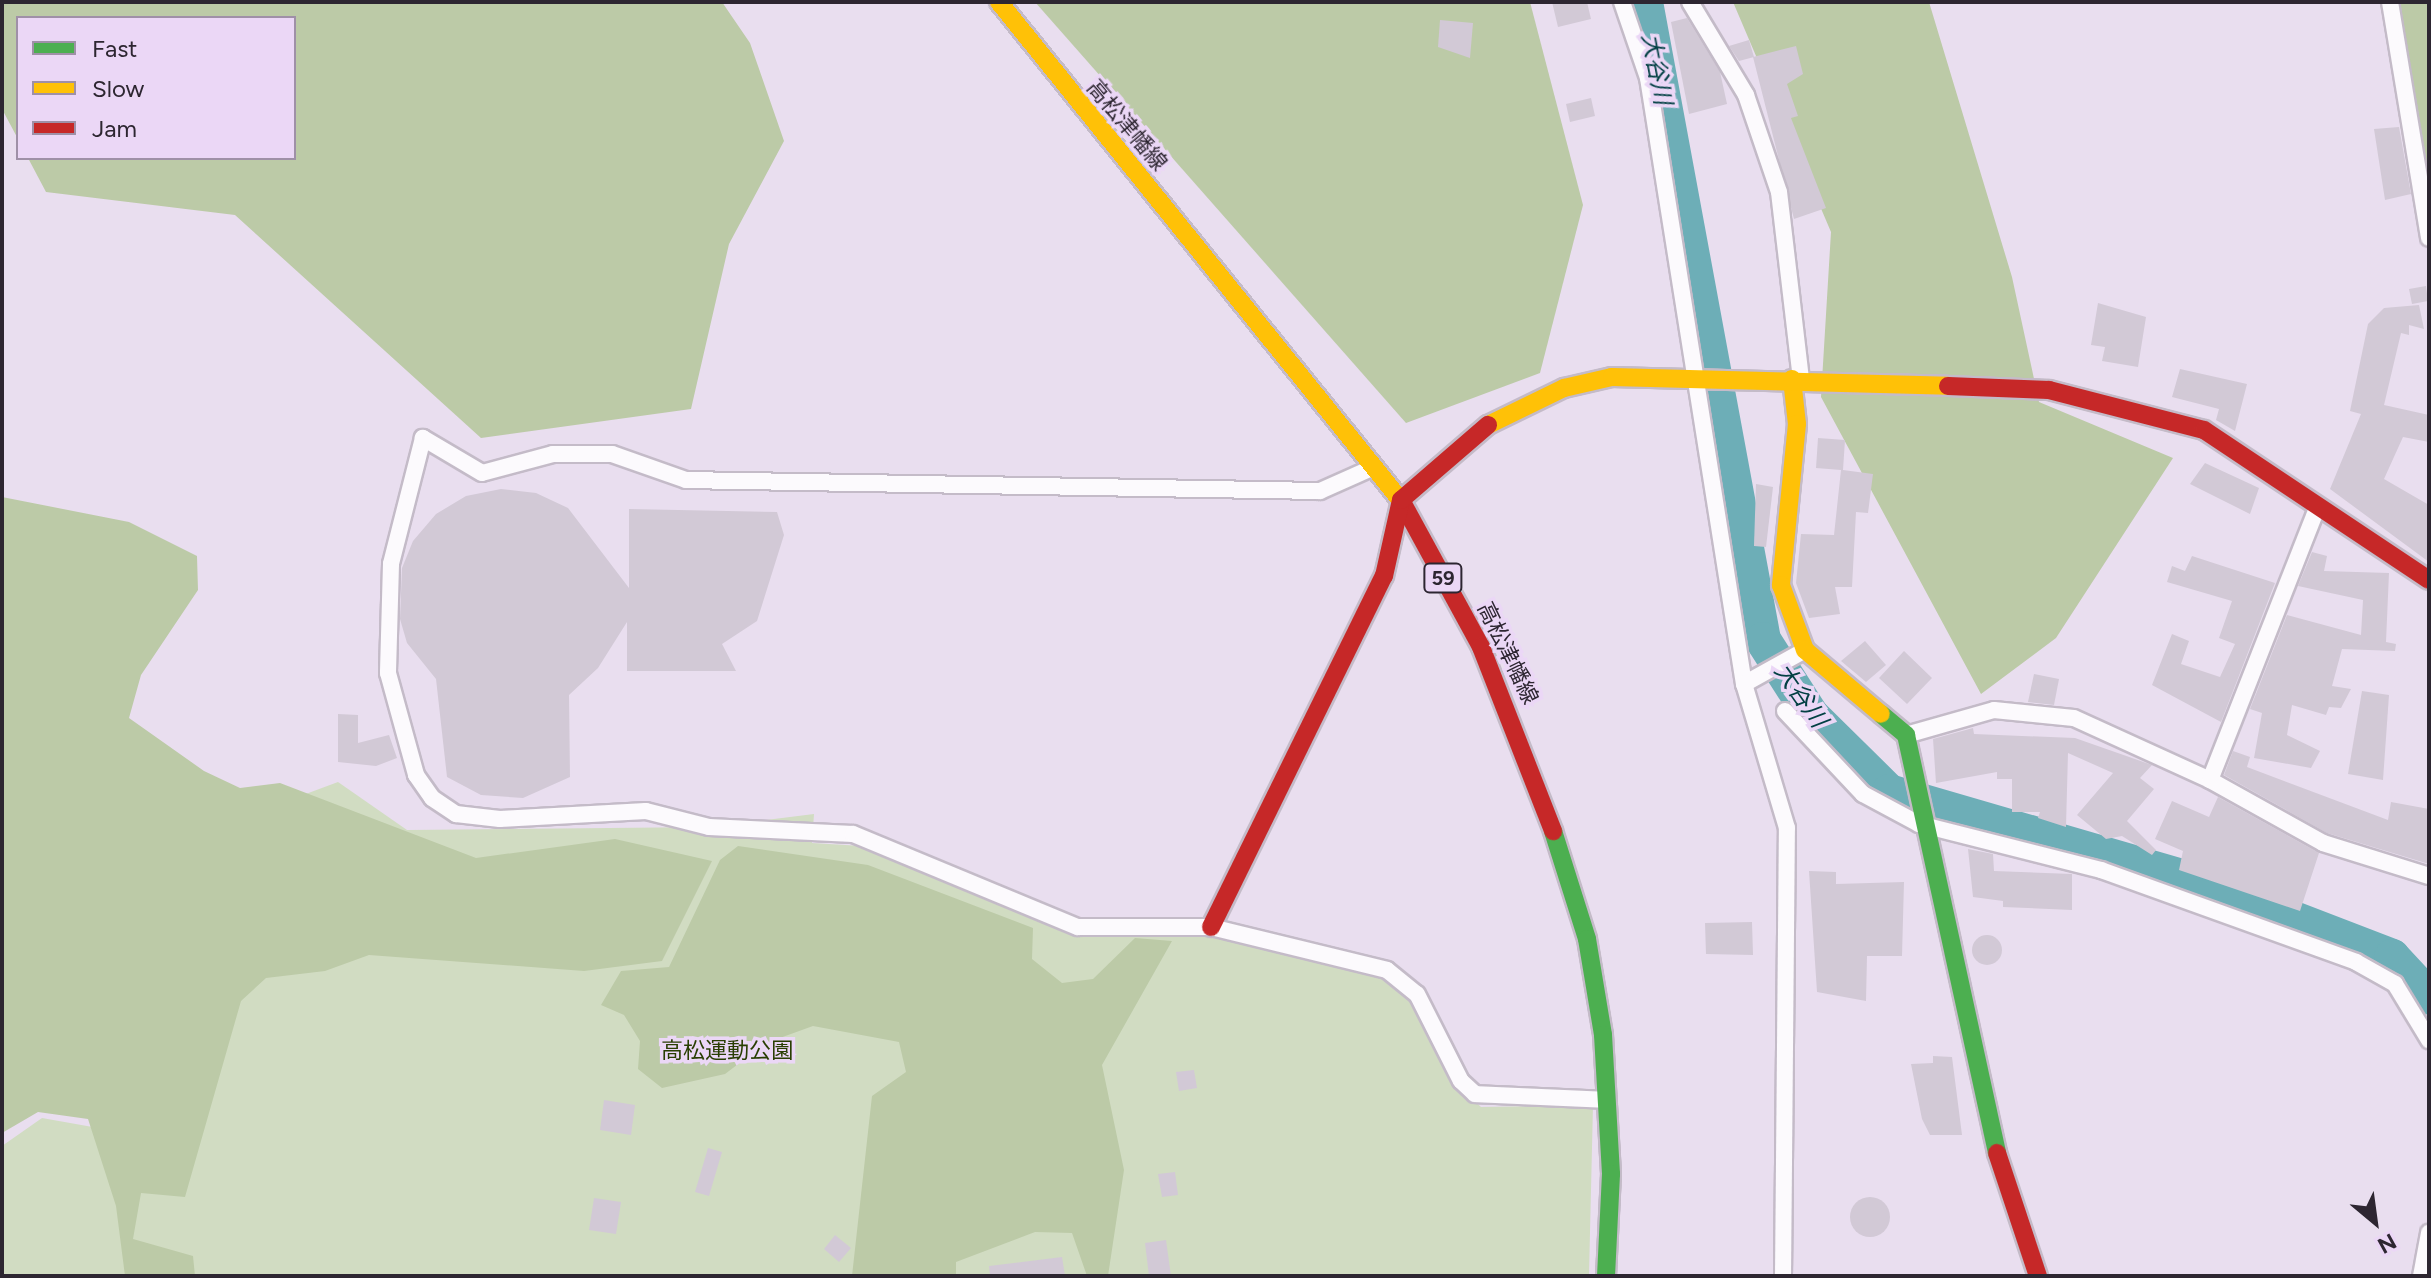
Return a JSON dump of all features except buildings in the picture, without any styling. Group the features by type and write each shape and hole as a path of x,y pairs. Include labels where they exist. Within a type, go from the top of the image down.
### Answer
{"street":[{"name":"高松津幡線","path":"999,2 1401,500 1481,647 1561,844 1587,939 1607,1100 1606,1276"},
{"path":"1622,2 1648,78 1695,379 1748,682 1787,828 1783,1276"},
{"path":"1690,2 1746,95 1779,192 1797,379 1797,424 1781,585 1798,654 1906,735 1921,788 1998,1158 2038,1276"},
{"path":"2390,2 2429,238"},
{"path":"1211,927 1384,576 1401,500 1498,417 1540,396 1612,377 1797,379 2049,390 2127,405 2204,430 2429,580"},
{"path":"1374,467 1320,491 686,480 612,454 553,454 482,473 423,438 391,564 388,673 416,775 432,798 456,814 500,819 646,811 709,827 853,834 1078,927 1211,927 1404,980 1475,1094 1607,1100"},
{"path":"2210,780 2317,508"},
{"path":"1748,682 1798,654"},
{"path":"1906,735 1994,710 2074,718 2210,780 2323,843 2429,876"},
{"path":"1785,711 1863,794 1927,822 2101,870 2356,962 2395,984 2429,1040"},
{"path":"2421,1276 2429,1233"}],"green space":[{"path":"2,2 722,2 750,43 784,141 729,244 691,409 481,438 235,215 46,192 29,160 296,160 296,16 16,16 16,135 2,109"},
{"path":"1035,2 1530,2 1583,205 1540,373 1406,423"},
{"path":"1733,2 1929,2 2012,277 2039,402 2173,458 2056,638 1981,694 1821,397 1831,232"},
{"path":"2391,2 2429,2 2429,231"},
{"path":"2,497 129,522 197,556 198,590 141,675 129,718 204,771 240,788 280,783 476,858 615,839 712,861 662,961 584,971 369,955 325,971 266,978 241,1001 185,1197 141,1193 133,1239 193,1256 195,1276 125,1276 116,1206 88,1119 38,1112 2,1133"},
{"name":"高松運動公園","path":"338,782 407,830 709,827 814,814 812,843 862,846 1074,934 1194,931 1387,975 1413,996 1449,1078 1481,1107 1593,1105 1589,1276 2,1276 2,1146 42,1118 115,1131 295,798"},
{"path":"738,846 868,865 1033,928 1032,959 1062,983 1093,979 1135,938 1172,941 1102,1065 1124,1170 1108,1276 1087,1276 1072,1233 1035,1232 956,1262 956,1276 852,1276 872,1096 906,1072 899,1042 813,1026 766,1043 725,1074 662,1088 638,1069 640,1041 624,1015 601,1005 621,971 669,967 720,860"}],"waterway":[{"name":"大谷川","path":"1645,2 1763,640 1811,715 1889,792 2198,882 2392,957 2429,997"}],"traffic: fast":[{"path":"1881,714 1906,735 1997,1153"},
{"path":"1553,831 1587,939 1603,1035 1611,1174 1606,1276"}],"traffic: slow":[{"path":"999,2 1402,502"},
{"path":"1488,425 1564,388 1612,377 1948,386"},
{"path":"1792,379 1797,424 1781,585 1805,650 1881,714"}],"traffic: jam":[{"path":"1948,386 2049,390 2204,430 2429,580"},
{"path":"1211,927 1384,576 1401,500 1488,425"},
{"path":"1402,502 1481,647 1553,831"},
{"path":"1997,1153 2038,1276"}]}
